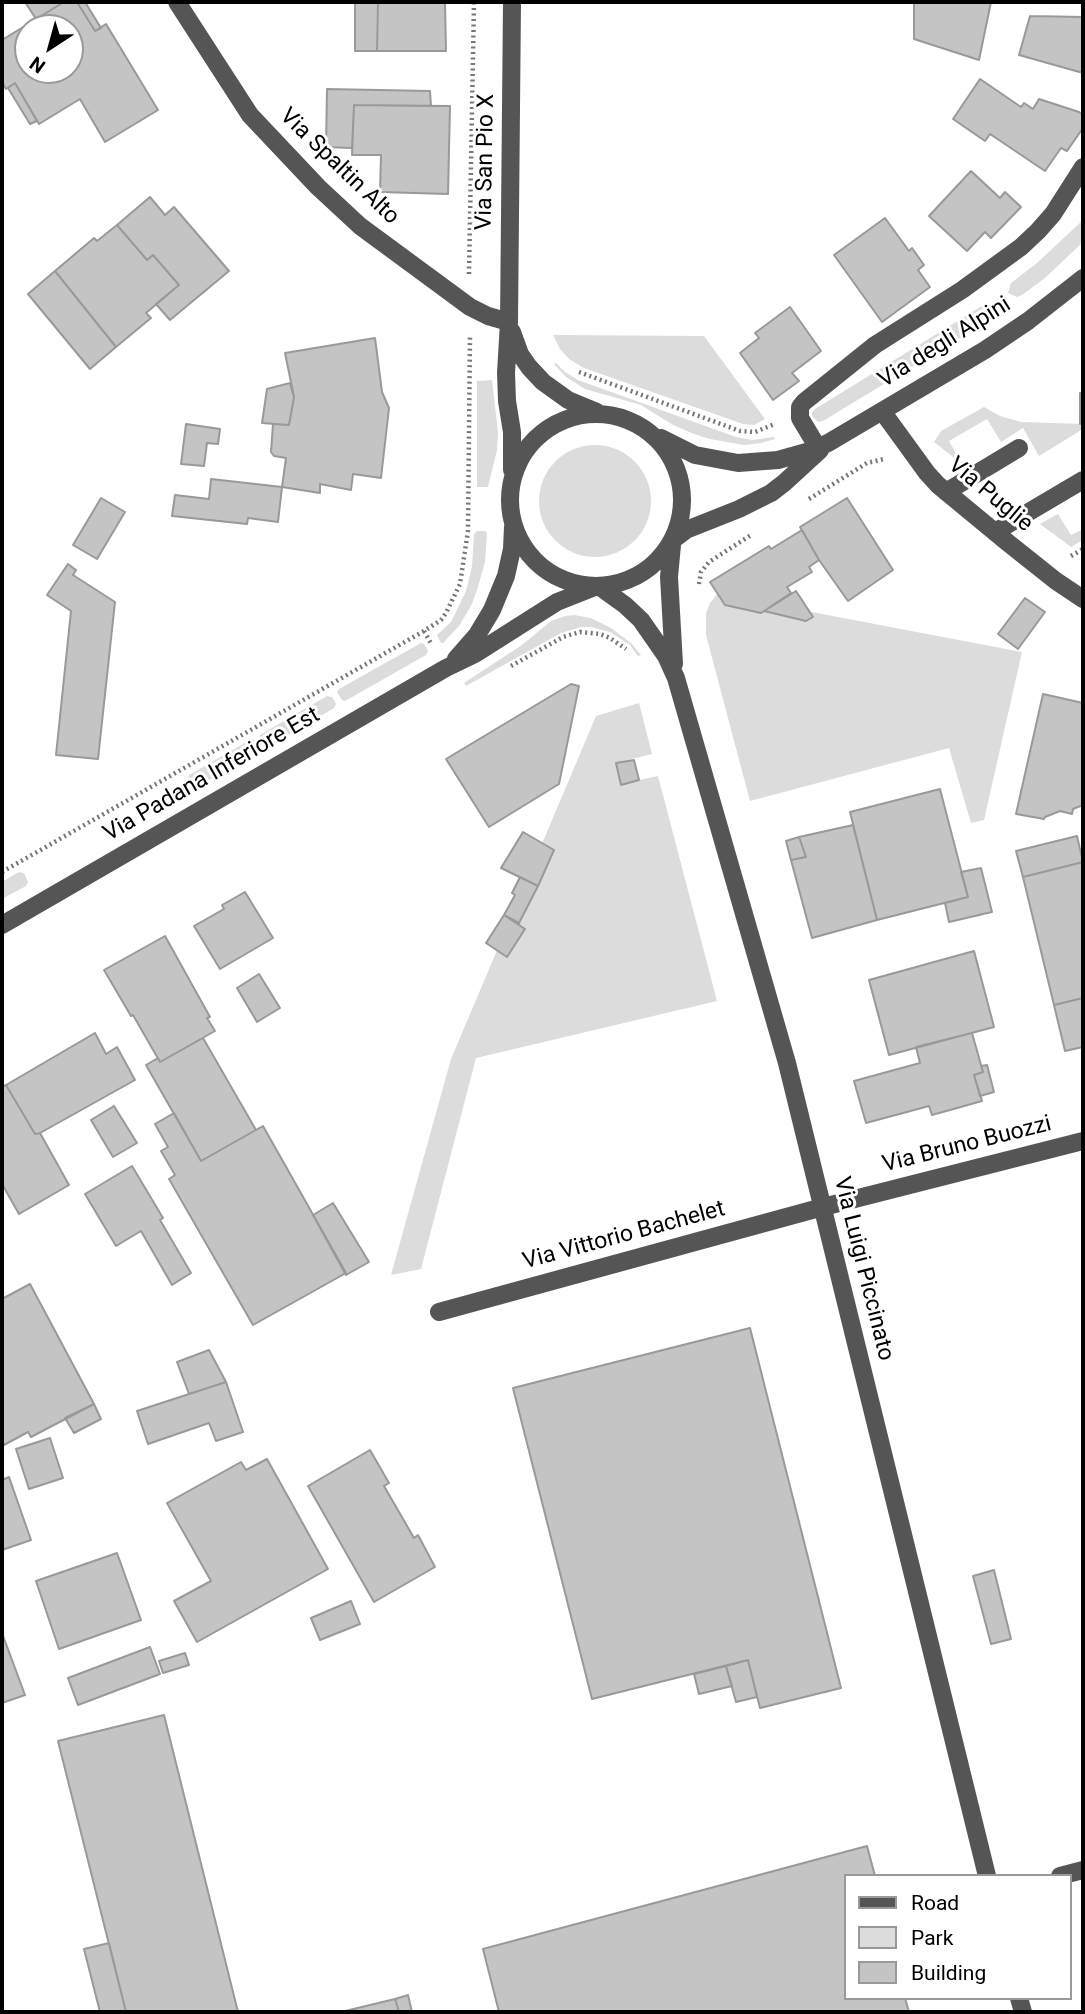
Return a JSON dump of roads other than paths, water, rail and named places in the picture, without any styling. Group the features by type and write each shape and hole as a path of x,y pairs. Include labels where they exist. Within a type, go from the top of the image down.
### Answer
{"street":[{"name":"Via Spaltin Alto","path":"177,2 250,115 318,187 360,226 470,307 509,322"},
{"name":"Via San Pio X","path":"510,488 513,458 506,373 509,322 512,2"},
{"path":"823,446 800,418 800,407 804,402 875,345 962,290 1021,247 1053,214 1083,167"},
{"name":"Via degli Alpini","path":"673,540 686,530 771,493 823,446 985,350 1083,278"},
{"name":"Via San Pio X","path":"509,322 520,354 543,382 568,401 602,414"},
{"name":"Via Puglie","path":"882,411 928,474 946,492 1056,581 1083,599"},
{"path":"602,414 632,421 646,430 670,455 678,471 683,505 673,540 654,566 614,585 598,587 577,585 544,569 531,558 521,543 510,514 510,488 518,462 526,449 547,429 573,417 602,414"},
{"name":"Via degli Alpini","path":"646,430 695,455 737,463 778,460 823,446"},
{"path":"946,492 1019,448"},
{"path":"995,532 1083,480"},
{"name":"Via Padana Inferiore Est","path":"446,668 469,645 492,610 506,576 512,549 513,526"},
{"name":"Via Luigi Piccinato","path":"673,540 669,577 676,678"},
{"name":"Via Luigi Piccinato","path":"598,587 625,604 641,620 666,656 676,678 787,1063 987,1874"},
{"name":"Via Padana Inferiore Est","path":"2,925 446,668 493,644 557,603 598,587"},
{"name":"Via Bruno Buozzi","path":"823,1207 1083,1141"},
{"name":"Via Vittorio Bachelet","path":"439,1312 823,1207"}]}
